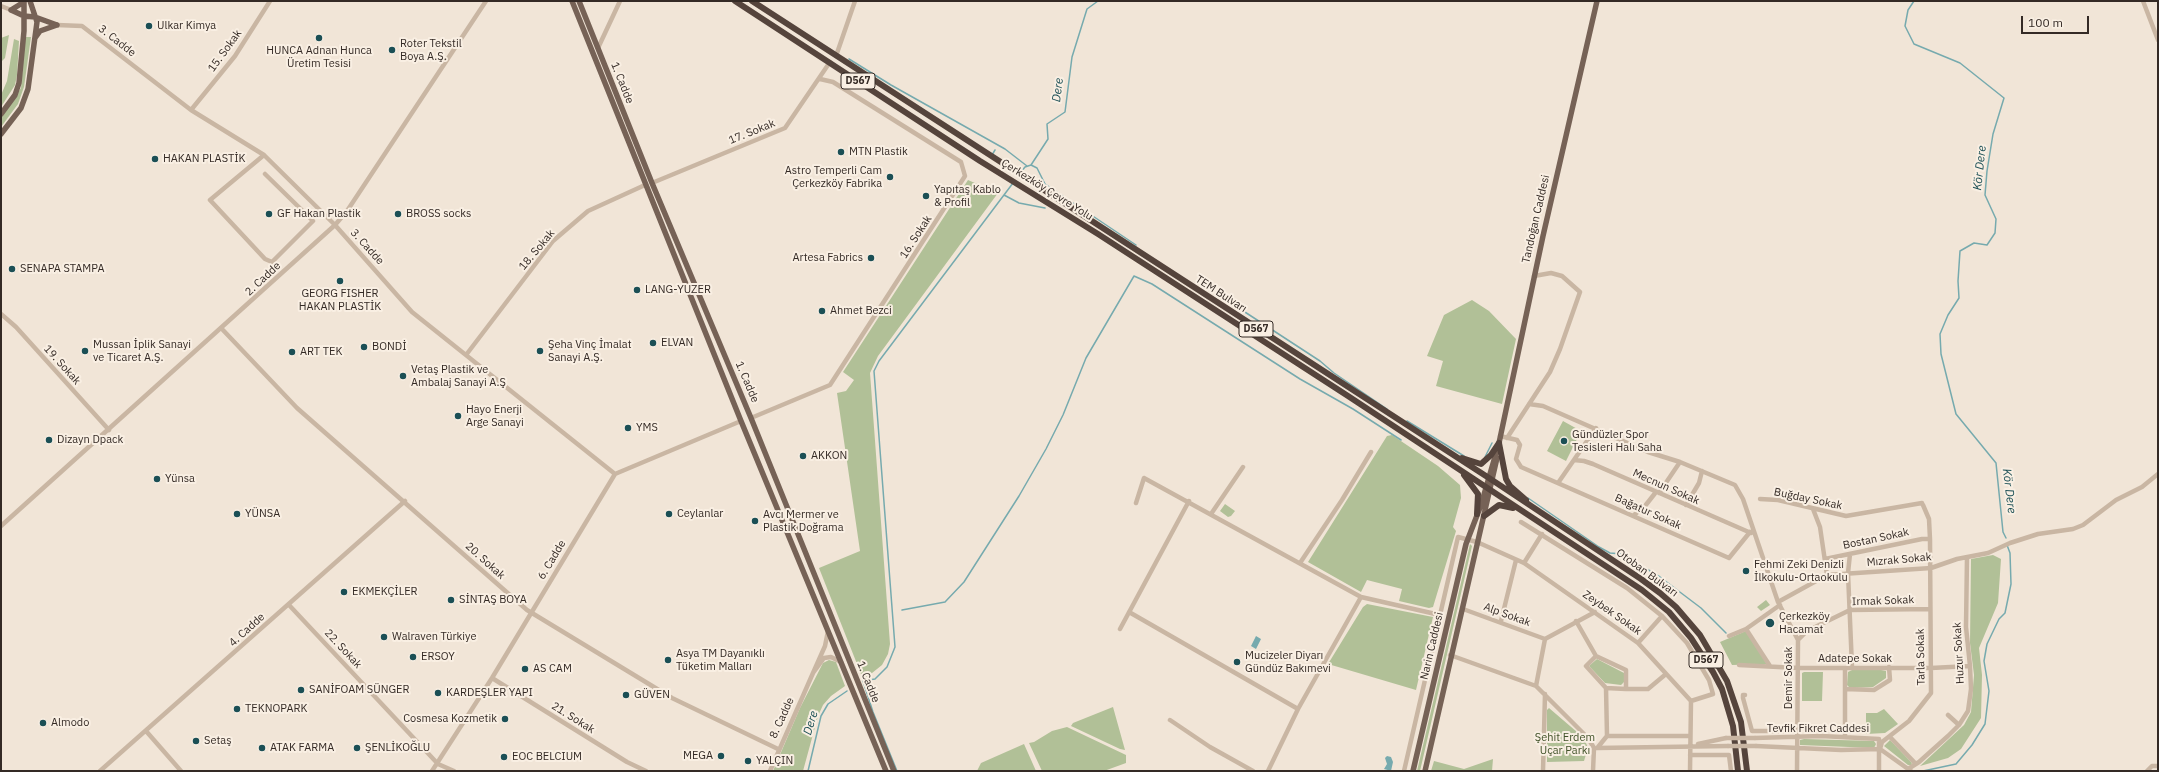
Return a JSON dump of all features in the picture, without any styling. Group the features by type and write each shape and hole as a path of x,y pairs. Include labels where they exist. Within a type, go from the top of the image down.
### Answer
{"highway":[{"name":"Çerkezköy Çevre Yolu","path":"736,1 980,161 1098,234 1452,463"},
{"name":"D567","path":"752,1 836,56"},
{"name":"Çerkezköy Çevre Yolu","path":"836,56 994,160 1024,178"},
{"name":"TEM Bulvarı","path":"1024,178 1491,480"},
{"path":"1445,451 1476,464 1480,464 1491,455 1499,443"},
{"path":"1499,443 1506,479 1510,486 1545,517"},
{"name":"D567","path":"1452,463 1489,488"},
{"path":"1452,463 1469,480 1478,494 1477,514"},
{"name":"Otoban Bulvarı","path":"1491,480 1641,579 1676,607 1700,635 1718,663 1735,703 1740,722 1747,771"},
{"name":"Otoban Bulvarı","path":"1489,488 1516,509 1642,590 1669,612 1691,638 1722,690 1735,737 1738,771"},
{"path":"1484,516 1499,505 1516,509"}],"main road":[{"path":"10,10 24,1"},
{"path":"1,114 15,95 19,82 24,31 24,1"},
{"path":"1,134 18,114 27,94 35,32 35,17 30,1"},
{"name":"1. Cadde","path":"572,1 741,421 886,771"},
{"name":"1. Cadde","path":"579,1 652,183 751,418 894,771"},
{"name":"Tandoğan Caddesi","path":"1489,488 1534,276 1596,1"},
{"path":"10,10 24,16 35,17 57,25"},
{"path":"34,40 40,31 57,25"},
{"path":"24,31 32,33 35,32"},
{"name":"Narin Caddesi","path":"1413,771 1467,540 1489,488"},
{"name":"Narin Caddesi","path":"1425,771 1450,655 1463,609 1489,488"}],"street":[{"name":"15. Sokak","path":"192,110 235,56 270,1"},
{"name":"2. Cadde","path":"1,526 335,225 347,211 486,1"},
{"path":"598,48 620,1"},
{"path":"836,56 855,1"},
{"path":"2143,1 2158,40"},
{"path":"1,6 10,10"},
{"name":"3. Cadde","path":"57,25 82,26 192,110 264,155 335,225 412,312 615,474"},
{"name":"17. Sokak","path":"652,183 785,128 820,79 830,62"},
{"name":"16. Sokak","path":"751,418 830,385 966,176 961,162 833,82 820,79"},
{"path":"264,155 210,200 265,259 272,262 313,221 265,174"},
{"name":"18. Sokak","path":"466,355 553,241 588,211 645,185"},
{"path":"1500,436 1507,438 1550,372 1558,355 1580,292 1562,276 1552,273 1534,276"},
{"name":"19. Sokak","path":"1,314 16,327 108,430"},
{"name":"20. Sokak","path":"222,328 297,408 530,612 672,698 778,749"},
{"name":"Demir Sokak","path":"1529,404 1543,406 1648,452 1680,462 1735,485 1743,499 1779,604 1798,640 1798,737 1795,747 1797,771"},
{"path":"615,474 741,421"},
{"path":"1558,483 1596,428"},
{"name":"Bağatur Sokak","path":"1507,438 1517,440 1520,445 1516,463 1537,475 1634,515 1729,558 1750,532"},
{"path":"1300,563 1342,500 1371,452"},
{"name":"Mecnun Sokak","path":"1574,460 1584,461 1750,532 1756,536"},
{"path":"1634,515 1645,506 1680,462"},
{"path":"1211,514 1243,467"},
{"path":"1686,505 1699,483 1702,471"},
{"name":"6. Cadde","path":"432,771 438,764 492,678 530,612 615,474"},
{"name":"Mızrak Sokak","path":"1729,636 1746,629 1779,604 1827,575 1930,568 1967,557 1988,553 2002,546 2038,534 2073,529 2083,525 2095,514 2142,487 2158,475"},
{"path":"1136,503 1144,478 1189,501 1361,598 1440,615"},
{"name":"Buğday Sokak","path":"1760,498 1778,500 1846,516 1923,504"},
{"name":"4. Cadde","path":"100,771 405,501"},
{"path":"1120,629 1189,501"},
{"name":"Tarla Sokak","path":"1880,749 1882,742 1909,721 1931,693 1929,609 1930,539 1929,519 1923,504"},
{"path":"1813,509 1820,527 1827,575"},
{"path":"1521,522 1627,588 1662,616 1687,643 1698,660 1714,694 1691,701 1690,771"},
{"path":"1524,563 1542,534"},
{"path":"1404,771 1458,538 1467,540"},
{"name":"Bostan Sokak","path":"1825,559 1922,539 1930,539"},
{"name":"Zeybek Sokak","path":"1467,540 1477,541 1524,563 1638,642 1691,701"},
{"path":"1850,554 1848,573 1852,667"},
{"name":"Huzur Sokak","path":"1909,770 1959,725 1968,711 1970,666 1966,627 1967,557"},
{"path":"1501,621 1516,560"},
{"path":"1268,771 1298,709 1361,598"},
{"name":"22. Sokak","path":"289,605 438,764 454,771"},
{"name":"Alp Sokak","path":"1463,609 1501,621 1545,639"},
{"name":"Irmak Sokak","path":"1798,640 1807,631 1850,610 1929,609"},
{"path":"1129,612 1298,709"},
{"path":"1536,686 1545,639 1595,612"},
{"path":"1638,642 1662,616"},
{"path":"1576,621 1596,656 1626,670 1626,689"},
{"path":"1746,629 1770,666"},
{"name":"8. Cadde","path":"770,771 778,749 825,646 828,630"},
{"path":"1450,655 1536,686 1588,738 1596,748"},
{"name":"8. Cadde","path":"813,673 824,658 831,656 841,662"},
{"path":"1593,771 1596,748 1607,736 1606,688 1586,666 1596,656"},
{"name":"Adatepe Sokak","path":"1739,665 1798,668 1931,668 1970,666"},
{"path":"1845,689 1874,690 1890,680 1890,667"},
{"path":"1845,668 1845,737"},
{"path":"1606,688 1648,689 1666,674"},
{"name":"21. Sokak","path":"492,678 627,762 646,771"},
{"path":"1543,771 1545,694"},
{"path":"1745,695 1743,695 1743,698 1752,731 1798,731"},
{"path":"1948,715 1959,725"},
{"path":"1170,720 1210,747 1253,771"},
{"path":"146,731 182,771"},
{"path":"1607,736 1690,736"},
{"name":"Tevfik Fikret Caddesi","path":"1596,748 1756,746 1840,750 1880,749 1879,739 1845,737 1726,738 1690,746"},
{"path":"1890,737 1916,764"},
{"path":"1880,749 1909,770"},
{"path":"1879,771 1880,749"},
{"path":"1690,755 1729,755 1731,771"},
{"path":"2147,771 2152,766 2158,766"}],"green space":[{"path":"9,35 5,58 1,62 1,38"},
{"path":"25,37 31,37 24,87 18,104 1,127 1,118 21,88"},
{"path":"14,39 19,41 17,75 15,85 1,107 1,95 7,81"},
{"path":"968,180 998,193 878,356 870,373 890,644 888,654 882,665 867,677 861,674 819,568 860,551 837,393 846,391 854,380 843,372"},
{"path":"1472,300 1489,311 1516,339 1502,404 1436,386 1443,361 1427,356 1444,315"},
{"name":"Gündüzler Spor Tesisleri Halı Saha","path":"1563,421 1581,431 1566,461 1547,451"},
{"path":"1392,435 1438,466 1460,485 1461,498 1453,527 1456,531 1433,607 1429,608 1399,601 1402,589 1367,580 1361,592 1308,562 1387,436"},
{"path":"1225,504 1235,511 1231,516 1228,517 1220,511"},
{"path":"1470,544 1472,546 1420,771 1417,771"},
{"path":"1993,555 2001,559 1998,603 1979,648 1982,675 1981,718 1961,749 1948,758 1920,766 1964,725 1971,712 1974,675 1970,643 1971,559"},
{"path":"1766,600 1770,605 1761,611 1757,607"},
{"path":"1367,604 1433,617 1416,690 1328,664 1363,607"},
{"path":"1746,631 1767,664 1732,665 1720,642"},
{"path":"1597,659 1624,673 1624,682 1621,685 1605,683 1589,666"},
{"path":"829,660 836,662 845,686 831,696 823,705 818,716 803,771 773,771 800,708 823,663"},
{"path":"1852,670 1886,671 1886,678 1873,687 1850,688 1847,685 1848,672"},
{"path":"1823,672 1822,701 1802,701 1802,673"},
{"path":"1113,707 1125,750 1071,726 1073,723"},
{"name":"Şehit Erdem Uçar Parkı","path":"1549,708 1584,738 1588,748 1584,761 1547,762 1547,710"},
{"path":"1884,709 1898,724 1885,733 1866,734 1866,713 1877,713"},
{"path":"1067,727 1126,755 1126,763 1104,771 1042,771 1029,743 1034,742 1052,731"},
{"path":"1800,740 1874,741 1876,744 1874,748 1800,745"},
{"path":"1890,740 1912,763 1911,765 1908,765 1884,746"},
{"path":"1024,744 1036,771 977,771 981,763"},
{"path":"1493,759 1492,771 1431,771 1434,761 1464,769"}],"water":[{"path":"1256,636 1261,639 1256,649 1251,646"},
{"path":"1387,756 1391,757 1393,762 1391,771 1384,769 1387,764 1385,758"}],"waterway":[{"name":"Dere","path":"1021,172 1025,167 1031,165 1048,139 1047,124 1065,112 1072,57 1087,9 1098,1"},
{"name":"Kör Dere","path":"1914,1 1908,10 1905,26 1914,44 1960,63 2004,98 1993,134 1985,195 1996,219 1995,233 1987,245 1974,243 1960,251 1958,281 1959,298 1948,315 1940,334 1941,354 1956,414 1996,463 2003,532 2006,538"},
{"path":"849,59 891,85 1005,149 1027,166"},
{"path":"992,155 995,150"},
{"path":"1031,165 1037,168 1045,184 1136,245"},
{"path":"897,771 873,712 863,681 875,679 887,667 895,647 874,371 879,361 1013,183"},
{"path":"1004,195 1019,203 1045,208"},
{"path":"902,610 945,602 964,582 1019,496 1046,449 1063,415 1086,358 1134,276 1152,284 1300,379 1353,409 1401,440"},
{"path":"1228,301 1320,361 1334,373 1387,409"},
{"path":"1407,421 1464,456"},
{"path":"1485,457 1492,443"},
{"path":"1528,498 1599,547 1610,553 1622,554 1660,577 1701,608 1726,633"},
{"name":"Kör Dere","path":"1923,771 1956,764 1972,745 1985,724 1989,691 1984,661 1987,644 1999,619 2005,613 2011,584 2010,553 2007,545"},
{"name":"Dere","path":"808,771 821,716 828,704 847,691"}],"place":[{"name":"Ulkar Kimya","path":"149,26"},
{"name":"HUNCA Adnan Hunca Üretim Tesisi","path":"319,38"},
{"name":"Roter Tekstil Boya A.Ş.","path":"392,50"},
{"name":"MTN Plastik","path":"841,152"},
{"name":"HAKAN PLASTİK","path":"155,159"},
{"name":"Astro Temperli Cam Çerkezköy Fabrika","path":"890,177"},
{"name":"Yapıtaş Kablo & Profil","path":"926,196"},
{"name":"GF Hakan Plastik","path":"269,214"},
{"name":"BROSS socks","path":"398,214"},
{"name":"Artesa Fabrics","path":"871,258"},
{"name":"SENAPA STAMPA","path":"12,269"},
{"name":"GEORG FISHER HAKAN PLASTİK","path":"340,281"},
{"name":"LANG-YUZER","path":"637,290"},
{"name":"Ahmet Bezci","path":"822,311"},
{"name":"ELVAN","path":"653,343"},
{"name":"BONDİ","path":"364,347"},
{"name":"Mussan İplik Sanayi ve Ticaret A.Ş.","path":"85,351"},
{"name":"Şeha Vinç İmalat Sanayi A.Ş.","path":"540,351"},
{"name":"ART TEK","path":"292,352"},
{"name":"Vetaş Plastik ve Ambalaj Sanayi A.Ş","path":"403,376"},
{"name":"Hayo Enerji Arge Sanayi","path":"458,416"},
{"name":"YMS","path":"628,428"},
{"name":"Dizayn Dpack","path":"49,440"},
{"name":"Gündüzler Spor Tesisleri Halı Saha","path":"1564,441"},
{"name":"AKKON","path":"803,456"},
{"name":"Yünsa","path":"157,479"},
{"name":"YÜNSA","path":"237,514"},
{"name":"Ceylanlar","path":"669,514"},
{"name":"Avcı Mermer ve Plastik Doğrama","path":"755,521"},
{"name":"Fehmi Zeki Denizli İlkokulu-Ortaokulu","path":"1746,571"},
{"name":"EKMEKÇİLER","path":"344,592"},
{"name":"SİNTAŞ BOYA","path":"451,600"},
{"name":"Çerkezköy Hacamat","path":"1770,623"},
{"name":"Walraven Türkiye","path":"384,637"},
{"name":"ERSOY","path":"413,657"},
{"name":"Asya TM Dayanıklı Tüketim Malları","path":"668,660"},
{"name":"Mucizeler Diyarı Gündüz Bakımevi","path":"1237,662"},
{"name":"AS CAM","path":"525,669"},
{"name":"SANİFOAM SÜNGER","path":"301,690"},
{"name":"KARDEŞLER YAPI","path":"438,693"},
{"name":"GÜVEN","path":"626,695"},
{"name":"TEKNOPARK","path":"237,709"},
{"name":"Cosmesa Kozmetik","path":"505,719"},
{"name":"Almodo","path":"43,723"},
{"name":"Setaş","path":"196,741"},
{"name":"ATAK FARMA","path":"262,748"},
{"name":"ŞENLİKOĞLU","path":"357,748"},
{"name":"MEGA","path":"721,756"},
{"name":"EOC BELCIUM","path":"504,757"},
{"name":"YALÇIN","path":"748,761"}]}
